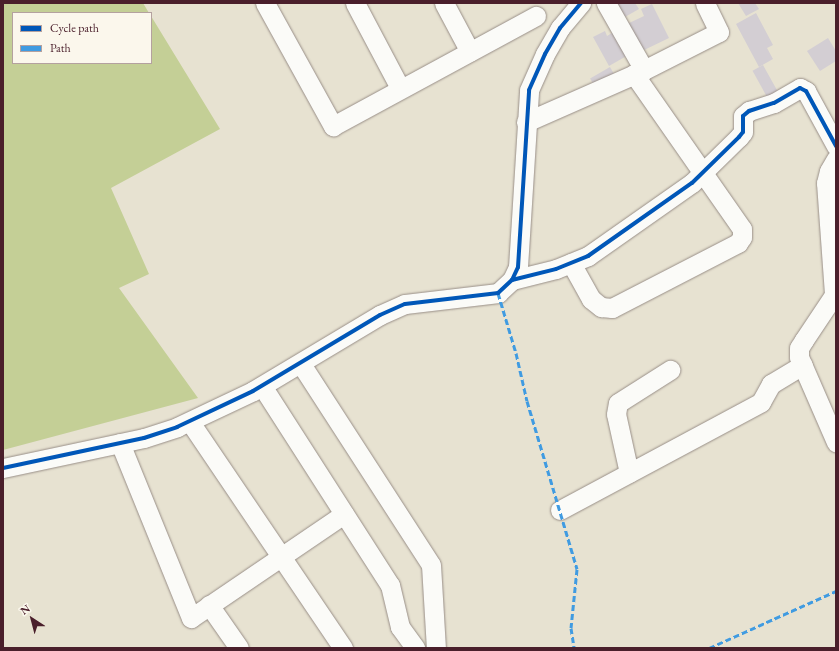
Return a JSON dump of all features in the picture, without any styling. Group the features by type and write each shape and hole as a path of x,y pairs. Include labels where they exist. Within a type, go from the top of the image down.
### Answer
{"street":[{"path":"265,3 332,126 400,88 470,52 533,9 558,32"},
{"path":"355,3 400,88"},
{"path":"444,3 470,52"},
{"path":"3,468 144,438 190,422 262,386 301,364 380,315 405,304 498,293 512,280 518,267 529,90 545,54 558,32 580,3"},
{"path":"571,263 591,299 601,307 612,308 738,243 742,237 742,229 702,174 639,72 606,3"},
{"path":"526,122 639,72 720,32 706,3"},
{"path":"512,280 571,263 594,252 692,183 702,174 743,132 743,116 800,88 806,91 836,146"},
{"path":"836,159 828,171 826,184 835,293 799,348 803,365 836,442"},
{"path":"301,364 431,565 436,648"},
{"path":"560,510 761,402 771,384 803,365"},
{"path":"629,473 616,414 618,403 670,370"},
{"path":"262,386 390,585 400,627 415,648"},
{"path":"190,422 343,648"},
{"path":"120,443 191,618 344,514"},
{"path":"209,605 239,648"}],"green space":[{"path":"3,3 143,3 148,12 12,12 12,64 152,64 152,18 220,129 111,188 149,274 119,288 198,398 3,450"}],"building":[{"path":"616,3 635,3 639,9 625,17"},
{"path":"738,3 755,3 759,9 746,16"},
{"path":"652,4 669,38 640,52 627,24 644,16 641,9"},
{"path":"756,13 773,45 767,48 773,59 759,67 736,24"},
{"path":"617,30 630,54 609,66 593,37 605,31 607,36"},
{"path":"828,38 836,51 836,61 820,71 807,51"},
{"path":"763,65 780,96 769,101 753,71"},
{"path":"610,67 617,79 597,91 590,78"}],"marked path":[{"path":"498,293 516,353 527,401 577,569 571,628 574,648"},
{"path":"709,648 836,591"}],"cycle path":[{"path":"3,468 144,438 177,427 253,391 380,315 405,304 498,293 512,280 518,267 529,90 545,54 560,28 581,3"},
{"path":"512,280 556,269 588,256 692,183 743,132 743,116 749,111 774,103 800,88 806,91 836,146"}]}
